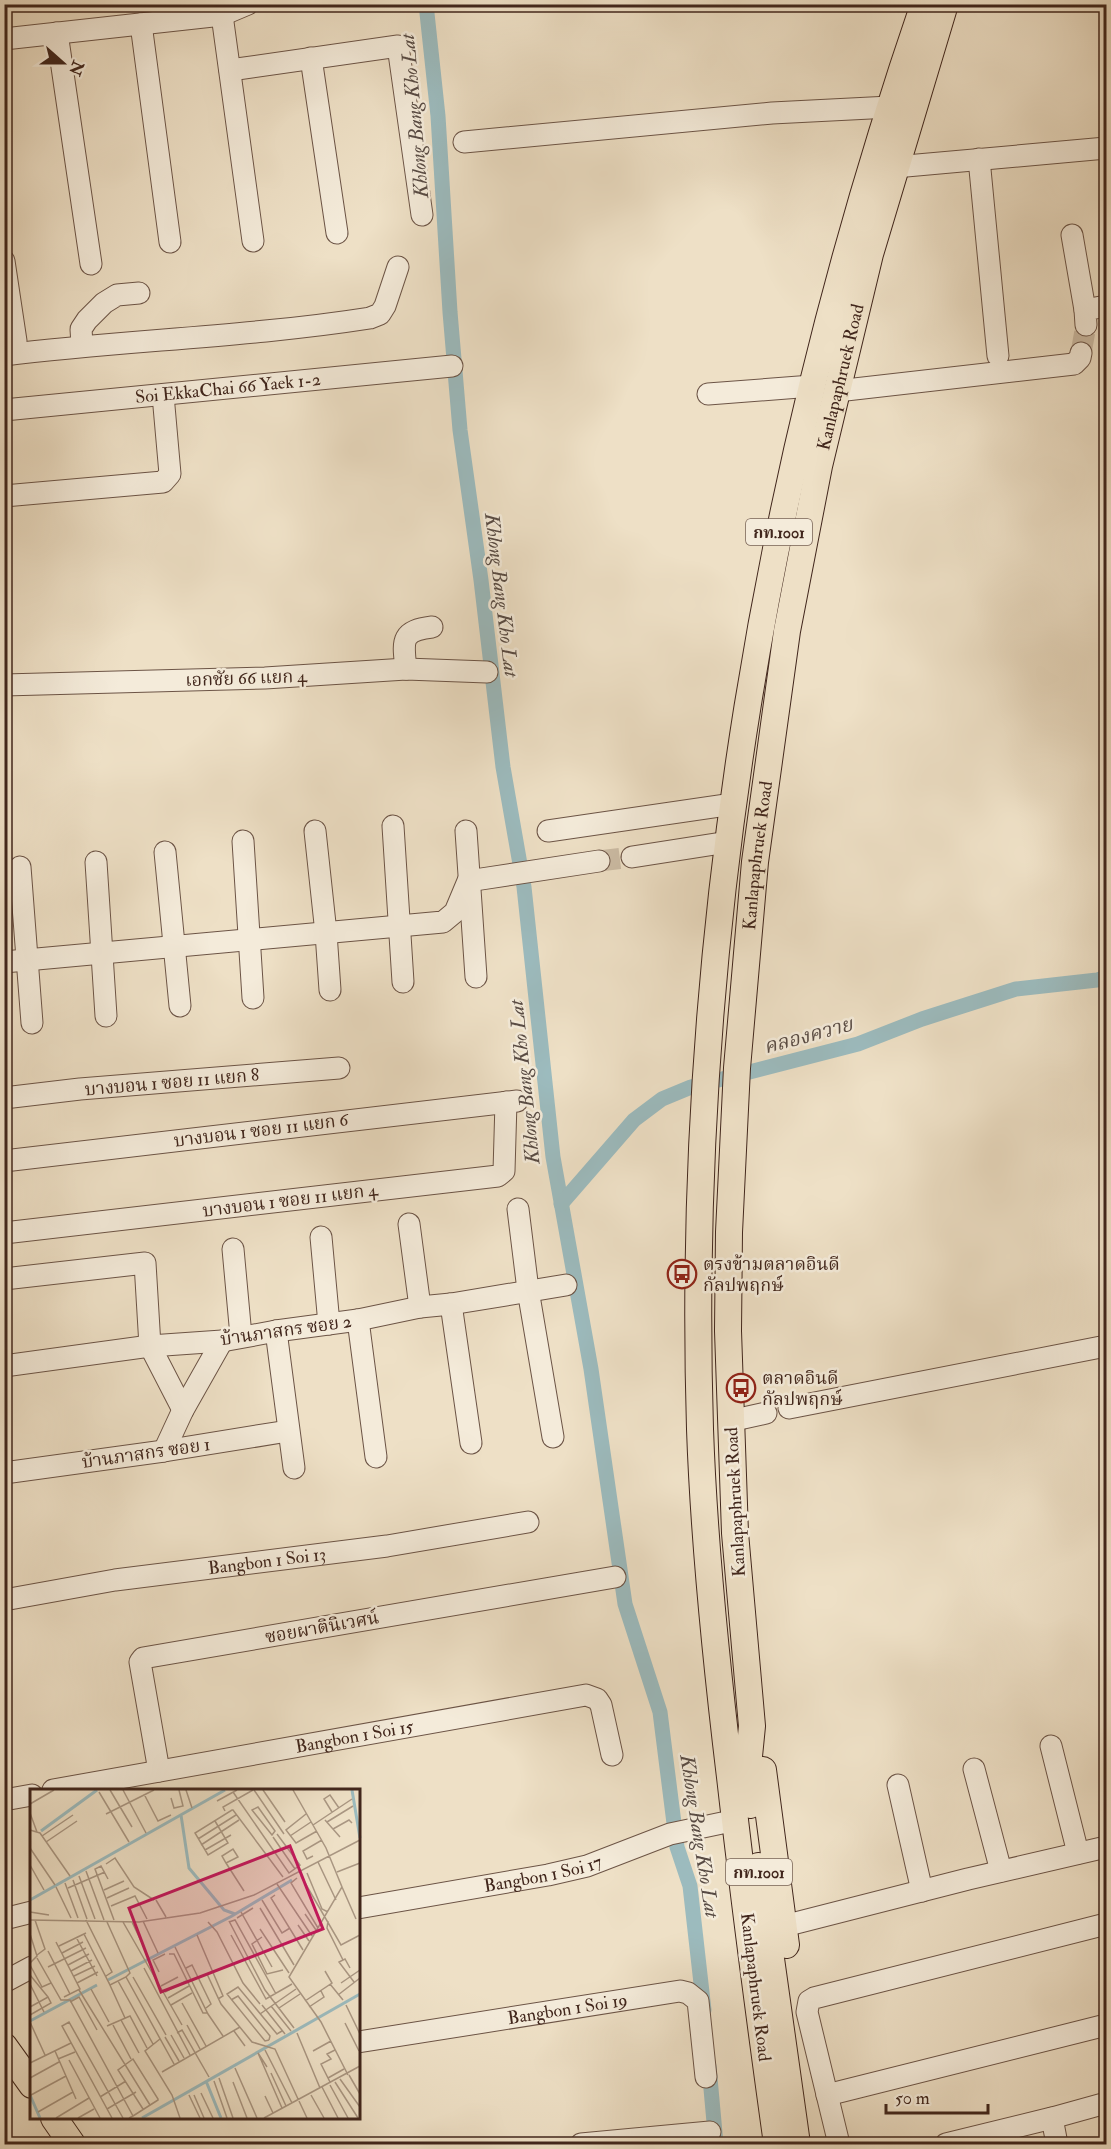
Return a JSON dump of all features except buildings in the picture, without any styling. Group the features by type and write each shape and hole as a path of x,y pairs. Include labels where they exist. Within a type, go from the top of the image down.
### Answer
{"main road":[{"name":"Kanlapaphruek Road","path":"797,2145 770,2018 723,1723 707,1543 700,1429 700,1247 707,1074 717,942 733,804 762,620 783,512 842,271 890,107 924,4"},
{"name":"Kanlapaphruek Road","path":"777,2145 770,2018 747,1776 752,1726 737,1555 730,1421 729,1232 737,1068 755,862 787,630 813,497 870,254 945,4"},
{"name":"Kanlapaphruek Road","path":"723,1723 710,1825 722,1845 760,2145"},
{"name":"Kanlapaphruek Road","path":"752,1726 759,1746 765,1787 812,2145"},
{"path":"4,2046 30,2078"},
{"path":"55,2119 72,2145"}],"street":[{"path":"4,39 222,15 248,4"},
{"path":"222,15 253,240"},
{"path":"141,24 170,242"},
{"path":"57,33 91,264"},
{"path":"230,70 398,46 422,215"},
{"path":"311,58 337,233"},
{"path":"464,142 772,113 890,107"},
{"path":"895,167 1107,148"},
{"path":"979,159 998,356"},
{"path":"1072,235 1086,318 1107,306"},
{"path":"4,261 10,348 82,345 310,327 370,318 380,314 385,306 398,267"},
{"path":"82,345 81,329 104,303 117,294 139,293"},
{"path":"837,391 1074,364 1080,358 1081,353"},
{"name":"Soi EkkaChai 66 Yaek 1-2","path":"4,410 452,366"},
{"path":"708,394 812,386"},
{"path":"4,496 163,482 170,474 170,461 163,395"},
{"path":"406,669 403,645 408,633 415,629 432,627"},
{"name":"เอกชัย 66 แยก 4","path":"4,685 265,678 406,669 487,672"},
{"path":"548,831 733,804"},
{"path":"393,826 404,982"},
{"path":"315,831 330,990"},
{"path":"466,831 476,977"},
{"path":"243,841 253,998"},
{"path":"632,857 728,842"},
{"path":"165,852 180,1006"},
{"path":"468,881 599,861"},
{"path":"96,862 106,1016"},
{"path":"20,867 32,1023"},
{"path":"4,962 443,922 455,912 468,881"},
{"name":"บางบอน 1 ซอย 11 แยก 8","path":"4,1098 80,1089 339,1068"},
{"name":"บางบอน 1 ซอย 11 แยก 6","path":"4,1161 512,1102"},
{"name":"บางบอน 1 ซอย 11 แยก 4","path":"4,1233 498,1176 504,1171 512,1102"},
{"path":"518,1209 528,1290 553,1437"},
{"path":"409,1224 420,1307"},
{"path":"321,1237 329,1324"},
{"path":"164,1451 183,1410 232,1338 233,1249"},
{"path":"4,1279 145,1263 150,1347 183,1410"},
{"name":"บ้านภาสกร ซอย 2","path":"4,1366 358,1320 420,1307 451,1304 566,1284"},
{"path":"451,1304 471,1443"},
{"path":"358,1320 376,1457"},
{"path":"276,1331 294,1468"},
{"path":"789,1408 1107,1347"},
{"path":"730,1421 766,1413"},
{"name":"บ้านภาสกร ซอย 1","path":"4,1473 288,1431"},
{"name":"Bangbon 1 Soi 13","path":"4,1600 115,1580 387,1546 528,1522"},
{"name":"ซอยผาตินิเวศน์","path":"159,1771 140,1662 143,1658 615,1577"},
{"name":"Bangbon 1 Soi 15","path":"64,1789 586,1695 597,1699 601,1705 612,1755"},
{"path":"1051,1746 1078,1853"},
{"path":"974,1769 1001,1871"},
{"path":"898,1785 922,1891"},
{"path":"4,1800 30,1795"},
{"name":"Bangbon 1 Soi 17","path":"360,1908 548,1875 587,1866 670,1834 710,1825"},
{"path":"784,1926 1107,1846"},
{"path":"4,1918 30,1912"},
{"path":"839,2145 807,2012 809,2001 1107,1924"},
{"path":"4,1982 30,1968"},
{"name":"Bangbon 1 Soi 19","path":"360,2042 680,1991 688,1993 698,2001 706,2078"},
{"path":"827,2095 1107,2025"},
{"path":"958,2143 1107,2103"},
{"path":"1052,2118 1057,2145"},
{"path":"581,2145 710,2132"}],"waterway":[{"name":"Khlong Bang Kho Lat","path":"426,4 438,116 460,430 481,580 503,767 524,887 553,1157 591,1369 625,1604 660,1712 677,1847 690,1886 704,2010"},
{"name":"คลองควาย","path":"561,1204 634,1120 662,1099 691,1087 858,1044 922,1019 1016,989 1106,977"},
{"name":"Khlong Bang Kho Lat","path":"709,2067 716,2144"}],"tunnel":[{"path":"1081,353 1086,325"},
{"path":"599,861 632,857"}],"place":[{"name":"ตรงข้ามตลาดอินดี กัลปพฤกษ์","path":"682,1274"},
{"name":"ตลาดอินดี กัลปพฤกษ์","path":"741,1388"}]}
